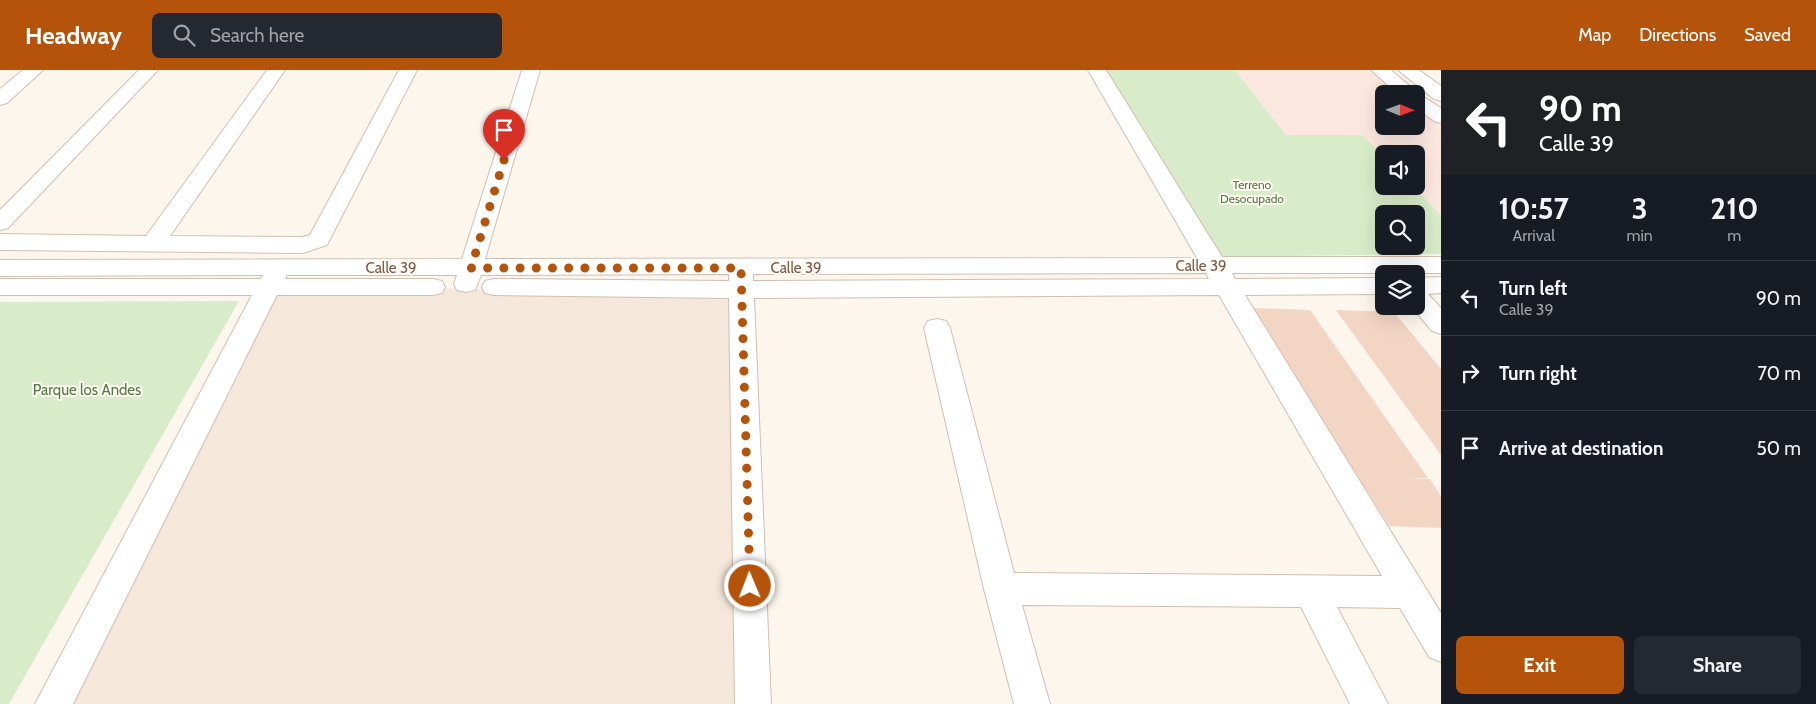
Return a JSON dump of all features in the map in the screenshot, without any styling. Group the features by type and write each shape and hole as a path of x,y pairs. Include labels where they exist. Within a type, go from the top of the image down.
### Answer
{"street":[{"path":"0,99 34,70"},
{"path":"0,223 149,70"},
{"path":"153,243 276,70"},
{"path":"0,242 303,245 319,240 408,70"},
{"path":"468,278 531,70"},
{"path":"1097,70 1441,645"},
{"path":"1380,70 1399,85"},
{"path":"1407,70 1441,95"},
{"path":"1425,105 1441,117"},
{"name":"Calle 39","path":"1425,268 1441,265"},
{"name":"Calle 39","path":"0,268 274,278"},
{"name":"Calle 39","path":"0,287 274,278 741,279 1375,275"},
{"path":"53,704 274,278"},
{"path":"741,279 753,704"},
{"path":"1425,286 1441,285"},
{"path":"1425,306 1441,325"},
{"path":"937,328 1001,589 1032,704"},
{"path":"1001,589 1409,592"},
{"path":"1311,592 1370,704"}],"shaded area":[{"path":"1235,70 1372,70 1391,85 1375,85 1375,135 1425,135 1425,112 1441,125 1441,215 1422,195 1425,195 1425,145 1375,145 1375,147 1362,135 1286,135"},
{"path":"269,288 733,290 753,704 53,704"}],"green space":[{"name":"Terreno Desocupado","path":"1101,70 1235,70 1286,135 1362,135 1375,147 1375,195 1422,195 1441,215 1441,254 1425,254 1425,205 1375,205 1375,255 1217,257"},
{"name":"Parque los Andes","path":"239,301 9,704 0,704 0,302"}],"building":[{"path":"1252,308 1310,310 1428,478 1405,478 1430,479 1441,496 1441,528 1389,526"},
{"path":"1336,310 1375,311 1375,315 1396,315 1441,369 1441,455"}],"route":[{"path":"504,160 471,268 741,268 750,586"}]}
